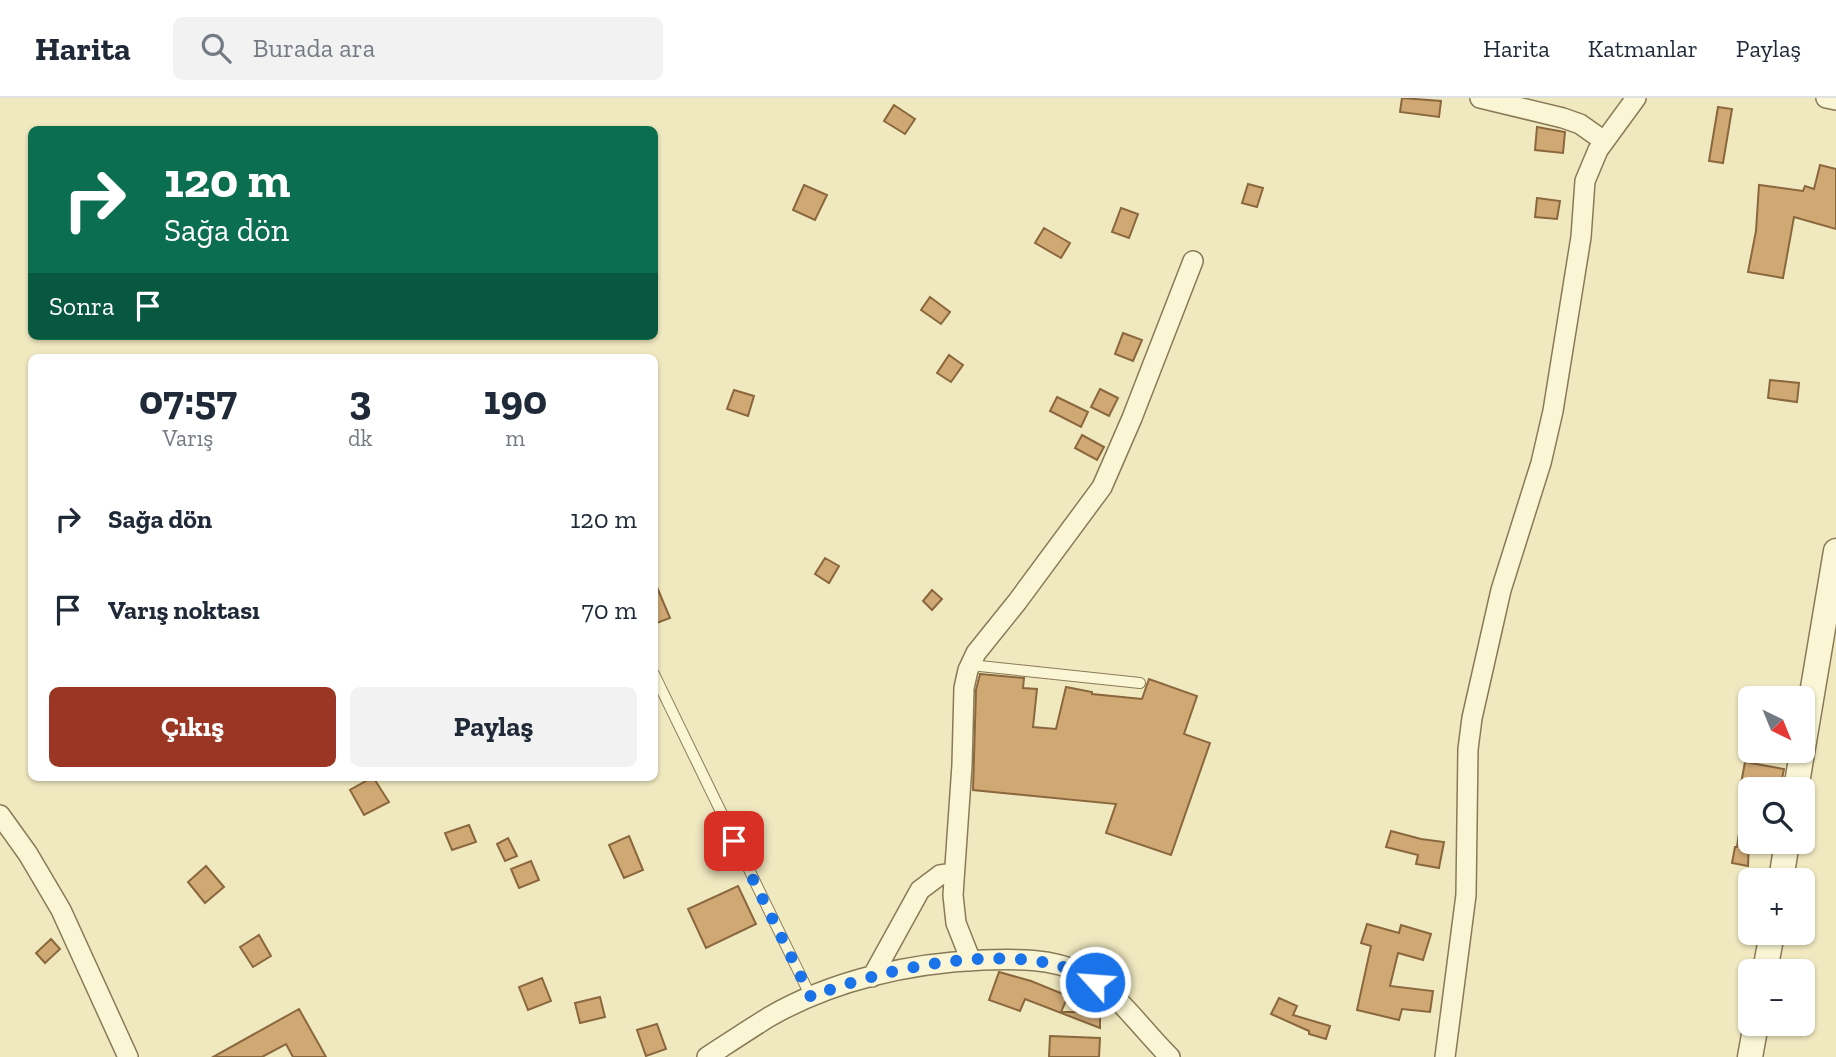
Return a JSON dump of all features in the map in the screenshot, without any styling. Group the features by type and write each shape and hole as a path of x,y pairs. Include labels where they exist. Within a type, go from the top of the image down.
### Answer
{"street":[{"path":"1480,98 1563,118 1580,124 1604,141"},
{"path":"1445,1057 1466,895 1468,749 1472,718 1501,590 1548,438 1581,237 1585,181 1591,163 1604,141 1636,98"},
{"path":"1826,98 1836,100"},
{"path":"971,961 956,923 953,895 964,688 970,665 988,637 1102,487 1193,261"},
{"path":"1798,777 1836,551"},
{"path":"0,815 28,854 61,910 128,1057"},
{"path":"872,977 920,890 940,875 954,873"},
{"path":"707,1057 770,1017 834,988 940,962 1033,960 1061,965 1083,973 1108,993 1170,1057"},
{"path":"1750,1057 1754,1036"}],"lane":[{"path":"970,665 1140,683"},
{"path":"658,682 811,997"}],"building":[{"path":"1402,98 1441,101 1439,117 1400,112"},
{"path":"894,105 915,119 905,134 884,121"},
{"path":"1718,107 1732,109 1723,163 1709,161"},
{"path":"1537,127 1565,132 1563,153 1535,150"},
{"path":"1820,165 1836,169 1836,229 1794,217 1783,278 1748,272 1756,231 1759,185 1803,191 1805,186 1814,189"},
{"path":"1248,184 1263,188 1257,207 1242,203"},
{"path":"804,185 827,195 815,220 793,210"},
{"path":"1537,198 1560,201 1557,219 1535,217"},
{"path":"1121,208 1138,214 1129,238 1112,232"},
{"path":"1044,228 1070,243 1061,258 1035,243"},
{"path":"930,297 950,312 941,324 921,310"},
{"path":"1123,333 1142,340 1133,361 1115,354"},
{"path":"949,355 963,365 951,382 937,373"},
{"path":"1770,380 1799,383 1797,402 1768,398"},
{"path":"1100,389 1118,398 1109,416 1091,407"},
{"path":"734,390 754,396 748,416 727,409"},
{"path":"1057,397 1088,412 1081,427 1050,411"},
{"path":"1082,435 1104,447 1097,460 1075,448"},
{"path":"825,558 839,566 829,583 815,574"},
{"path":"658,590 670,618 658,622"},
{"path":"932,590 942,599 932,610 923,601"},
{"path":"980,674 1024,678 1023,688 1037,689 1033,727 1056,729 1066,687 1092,694 1142,699 1149,679 1197,696 1184,734 1210,743 1171,855 1106,833 1116,804 973,790 976,690"},
{"path":"1745,763 1784,769 1782,777 1742,777"},
{"path":"366,781 376,781 389,802 364,815 350,790"},
{"path":"469,825 476,842 452,850 445,833"},
{"path":"1391,831 1444,842 1439,868 1416,864 1418,855 1386,847"},
{"path":"629,836 643,870 624,878 609,845"},
{"path":"508,838 517,856 505,861 497,844"},
{"path":"1738,840 1738,854 1748,854 1748,866 1732,863"},
{"path":"531,861 539,880 519,888 511,869"},
{"path":"206,866 224,887 205,903 188,882"},
{"path":"738,886 756,924 706,948 688,909"},
{"path":"1367,924 1399,933 1401,925 1431,934 1423,960 1398,953 1390,986 1433,991 1430,1012 1402,1009 1399,1020 1357,1010 1371,946 1361,943"},
{"path":"259,935 271,956 253,967 240,947"},
{"path":"51,939 60,949 45,963 36,953"},
{"path":"999,972 1068,996 1061,1012 1100,1012 1100,1028 1025,999 1020,1011 989,1000"},
{"path":"542,978 551,1001 528,1010 519,987"},
{"path":"600,997 605,1017 580,1023 575,1003"},
{"path":"1279,998 1297,1006 1293,1015 1330,1026 1326,1039 1309,1034 1309,1031 1271,1014"},
{"path":"299,1009 326,1057 293,1057 286,1044 262,1057 213,1057"},
{"path":"657,1024 666,1049 646,1056 637,1030"},
{"path":"1050,1036 1100,1038 1099,1057 1049,1057"}],"route":[{"path":"734,841 811,997 863,979 940,962 1001,959 1041,961 1083,973 1095,982"}]}
